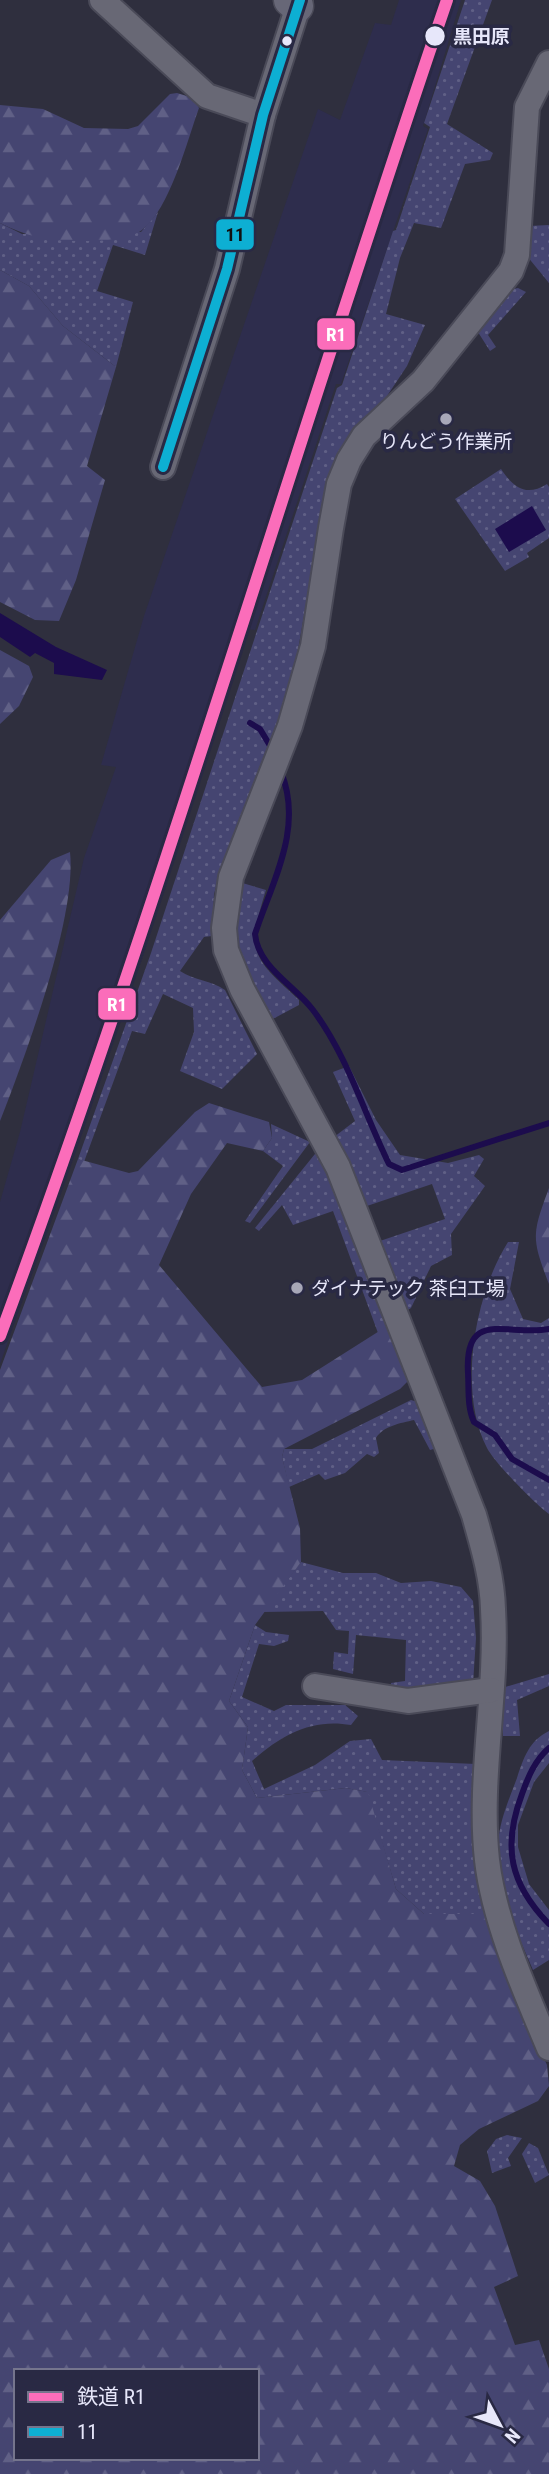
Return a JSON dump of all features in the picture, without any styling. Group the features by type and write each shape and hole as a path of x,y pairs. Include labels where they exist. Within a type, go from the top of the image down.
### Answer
{"street":[{"path":"102,0 207,96 263,115"},
{"path":"163,467 234,246 263,115 296,2"},
{"path":"549,63 527,107 517,255 511,271 423,381 363,436 339,484 313,646 290,726 231,877 224,928 226,950 242,989 338,1167 474,1515 488,1563 494,1610 485,1809 487,1861 495,1899 525,1990 549,2048"},
{"path":"316,1686 408,1701 491,1690"}],"shaded area":[{"path":"399,0 461,0 423,126 428,129 341,384 336,384 255,630 247,629 144,953 0,1364 0,1202 20,1132 84,858 116,767 101,765 144,616 318,109 340,120 375,23 391,25"},
{"path":"532,506 546,530 509,552 495,529"},
{"path":"0,613 56,647 107,670 102,680 54,674 54,663 35,653 30,657 0,637"}],"green space":[{"path":"465,0 492,0 447,124 493,153 490,160 465,164 441,228 414,223 400,258 386,314 425,325 407,366 385,399 356,428 321,519 292,684 226,853 214,894 212,936 204,937 180,971 225,990 257,1054 222,1089 180,1071 194,1032 193,1008 163,994 145,1034 132,1031 84,1162 78,1159 151,953 337,388 342,385 393,231 396,230 430,127 424,123"},
{"path":"177,93 193,98 199,108 169,191 152,220 142,230 114,239 61,241 40,238 0,223 0,105 43,109 84,128 128,129 138,126 170,94"},
{"path":"158,212 145,255 113,245 97,291 133,302 116,367 63,326 29,286 0,270 0,223 22,234 141,232"},
{"path":"549,225 549,283 527,256 528,226"},
{"path":"0,270 29,286 63,326 116,367 87,466 105,480 76,580 59,621 35,620 0,602"},
{"path":"513,289 526,292 488,335 496,347 490,351 476,329"},
{"path":"501,469 521,488 533,490 547,484 549,487 549,538 527,553 529,557 505,571 455,499"},
{"path":"0,650 29,666 33,677 19,706 0,724"},
{"path":"70,852 70,880 58,949 35,1025 0,1121 0,920 51,860"},
{"path":"239,882 266,890 256,928 257,953 271,974 299,1000 299,1005 269,1021 228,929"},
{"path":"349,1066 376,1120 400,1155 448,1163 479,1155 484,1159 474,1176 485,1186 451,1234 452,1255 431,1266 411,1308 403,1313 377,1242 445,1219 432,1184 364,1207 334,1137 355,1121 333,1072"},
{"path":"209,1103 269,1122 272,1138 263,1151 227,1143 191,1194 159,1265 262,1387 302,1380 392,1323 413,1376 400,1389 284,1449 282,1457 300,1528 301,1562 255,1625 229,1701 248,1727 242,1770 257,1798 346,1788 368,1792 396,1889 424,1914 487,1914 507,1978 547,2065 549,2086 538,2101 479,2129 460,2145 454,2166 480,2181 495,2206 518,2276 494,2287 515,2345 539,2340 549,2369 549,2474 0,2474 0,1370 78,1159 129,1173 138,1171 195,1112"},
{"path":"271,1124 310,1142 250,1223 245,1221 283,1166 263,1151 272,1138"},
{"path":"319,1149 392,1323 378,1333 333,1211 293,1225 282,1205 259,1231 255,1228"},
{"path":"549,1188 549,1284 539,1256 536,1236 539,1216"},
{"path":"508,1242 519,1242 510,1289 523,1319 541,1323 549,1318 549,1514 516,1483 487,1448 478,1425 473,1399 474,1343 479,1315 496,1263"},
{"path":"411,1400 421,1403 437,1448 430,1450 414,1420 404,1422 379,1434 376,1438 379,1453 374,1457 367,1454 345,1473 325,1480 319,1474 289,1487 282,1457 284,1449 312,1449"},
{"path":"301,1562 343,1573 376,1573 401,1583 431,1581 461,1587 473,1601 476,1638 473,1684 415,1691 391,1689 391,1683 405,1681 406,1640 356,1635 353,1674 333,1669 334,1652 348,1654 349,1631 336,1630 323,1611 262,1612"},
{"path":"255,1625 266,1632 289,1635 288,1641 274,1646 259,1644 242,1697 274,1711 286,1705 345,1705 358,1716 351,1725 337,1723 310,1726 274,1743 252,1761 264,1789 315,1765 350,1741 371,1739 382,1760 476,1764 487,1914 424,1914 396,1889 367,1792 346,1788 257,1798 242,1770 248,1727 229,1701"},
{"path":"549,1674 549,1686 517,1700 520,1736 503,1736 502,1688"},
{"path":"549,1731 549,1763 534,1782 518,1825 518,1847 529,1884 549,1910 549,1960 533,1970 504,1893 498,1845 505,1811 525,1757 532,1745"},
{"path":"507,2135 522,2138 508,2158 511,2166 492,2173 487,2151 496,2139"},
{"path":"529,2143 538,2148 549,2175 535,2183 522,2154"}],"waterway":[{"path":"250,723 260,729 272,749"},
{"path":"281,772 287,793 287,834 277,875 255,934 258,946 270,966 305,1001 325,1027 389,1164 402,1170 549,1123"},
{"path":"549,1329 492,1329 481,1332 473,1339 468,1373 469,1404 474,1422 495,1435 512,1459 549,1480"},
{"path":"549,1748 536,1763 524,1788 512,1831 511,1848 518,1879 536,1909 549,1924"}],"rail line":[{"name":"R1","path":"0,1336 60,1170 173,837 447,0"}],"transit line":[{"name":"11","path":"163,467 227,269 263,115 300,0"}],"place":[{"name":"黒田原","path":"435,36"},
{"name":"りんどう作業所","path":"446,419"},
{"name":"ダイナテック 茶臼工場","path":"297,1288"}]}
